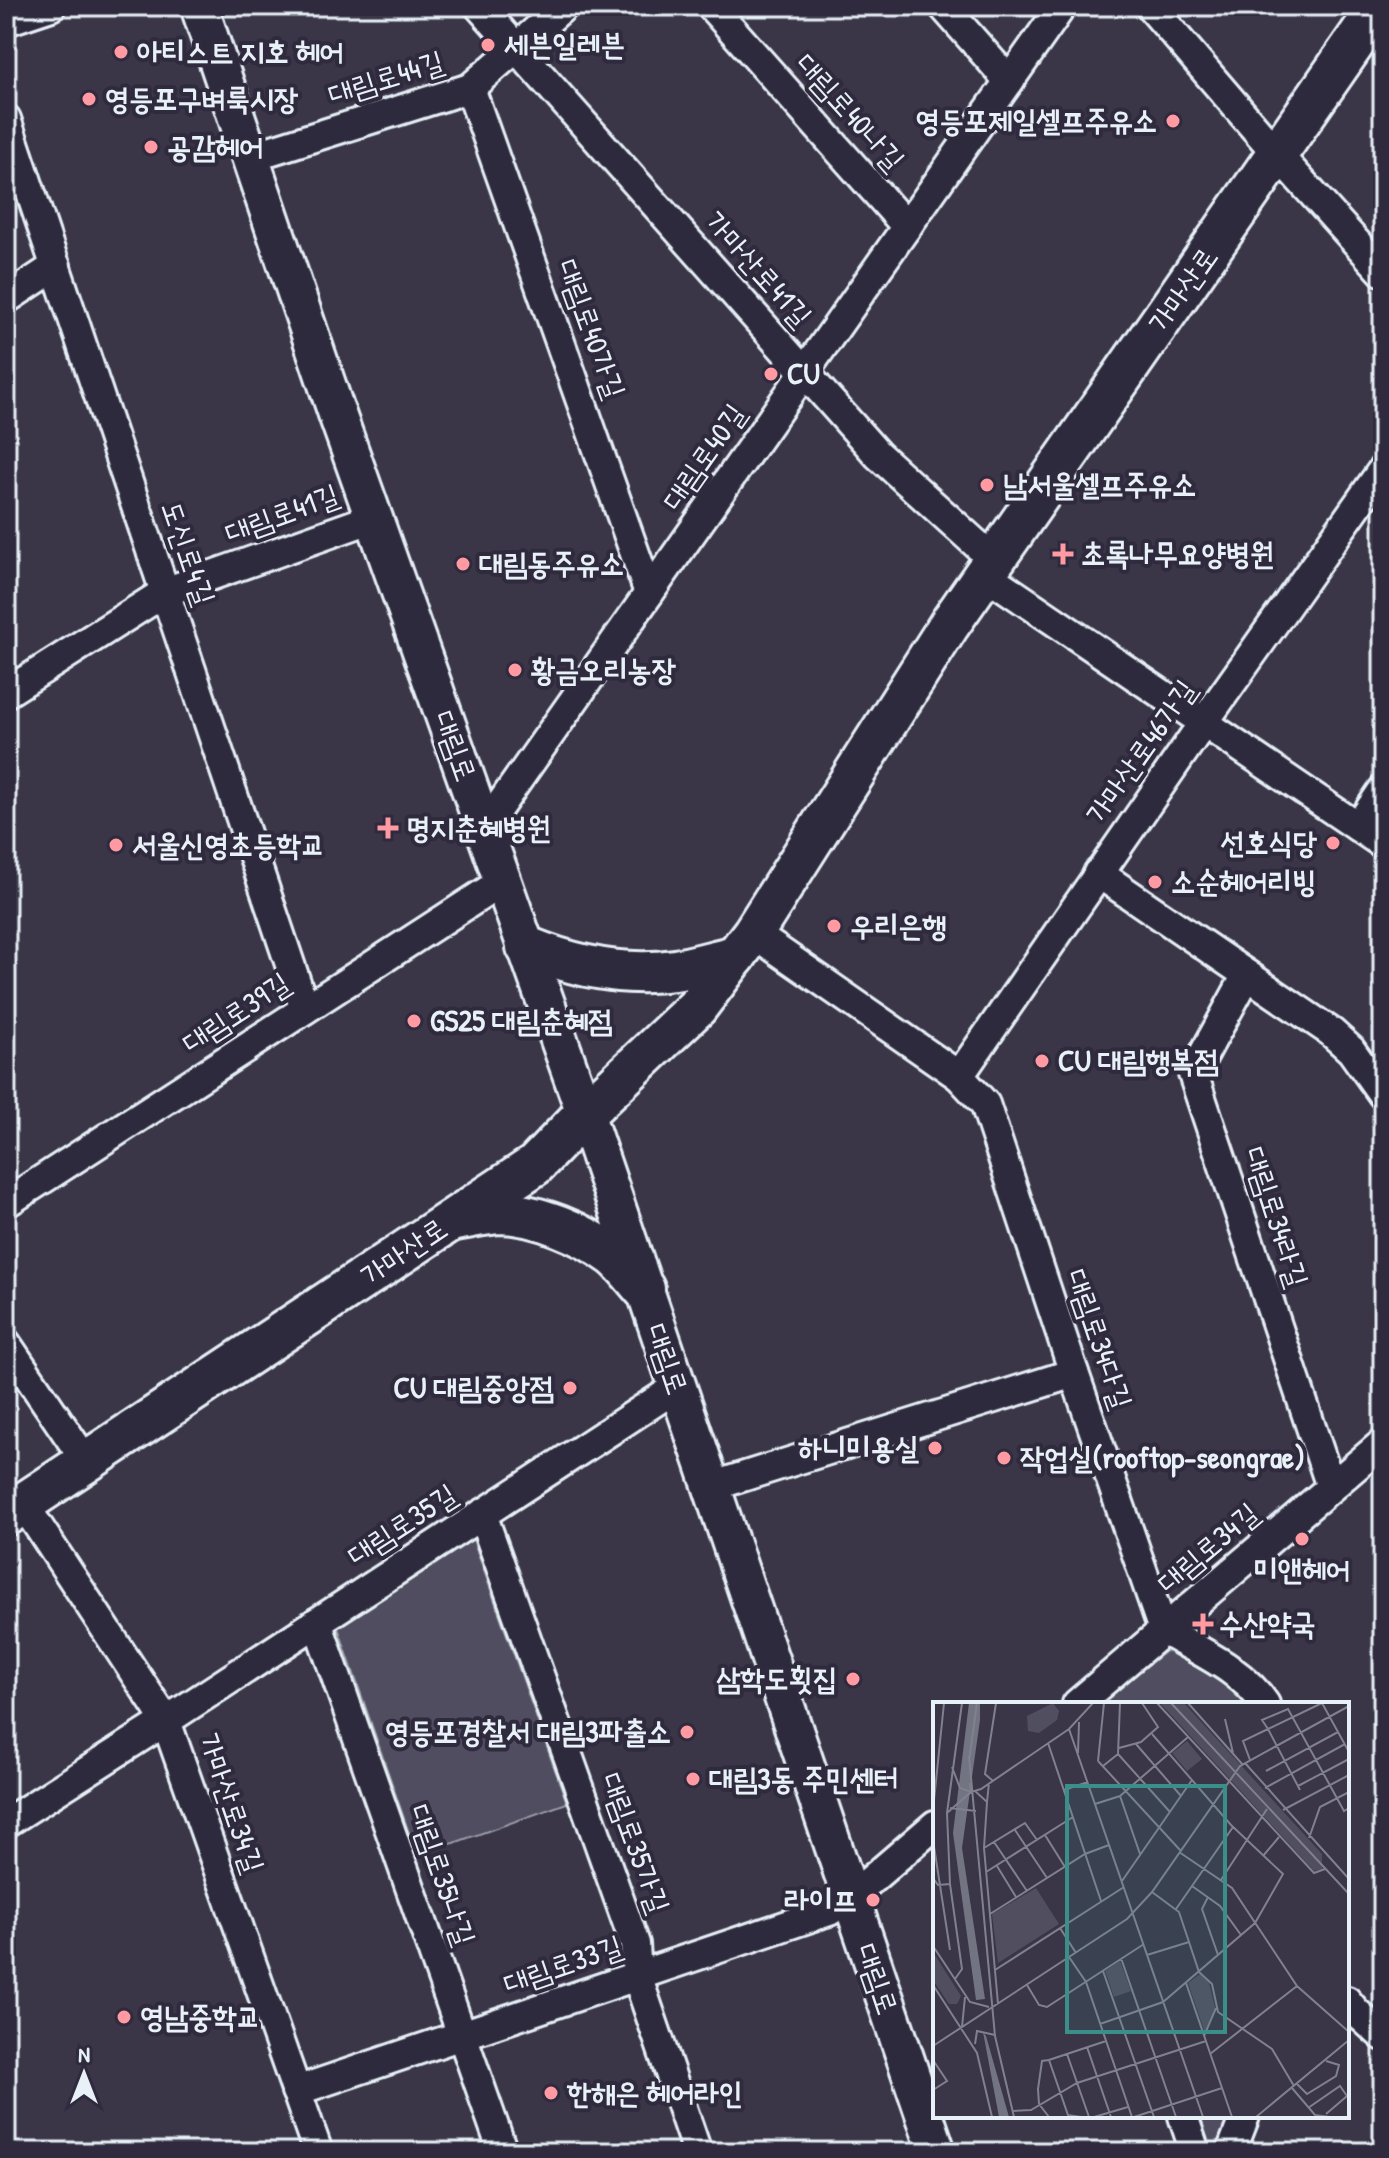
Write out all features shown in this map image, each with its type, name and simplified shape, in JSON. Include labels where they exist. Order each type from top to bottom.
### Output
[{"type":"main road","name":"가마산로","points":[[15,1509],[535,1165],[697,1007],[745,945],[949,625],[1380,6]]},
{"type":"main road","points":[[527,947],[579,965],[629,972],[674,970],[745,945]]},
{"type":"main road","points":[[451,1220],[498,1213],[527,1216],[561,1228],[589,1239],[617,1258],[644,1289]]},
{"type":"street","points":[[6,21],[51,6]]},
{"type":"street","name":"대림로","points":[[199,6],[373,518],[585,1113],[937,2152]]},
{"type":"street","name":"가마산로41길","points":[[479,6],[878,455],[989,567]]},
{"type":"street","name":"대림로44길","points":[[250,157],[470,88],[564,6]]},
{"type":"street","name":"대림로40나길","points":[[711,6],[907,227]]},
{"type":"street","points":[[943,6],[1009,81]]},
{"type":"street","name":"대림로40길","points":[[484,828],[1062,6]]},
{"type":"street","points":[[1150,6],[1383,272]]},
{"type":"street","name":"대림로40가길","points":[[470,88],[649,593]]},
{"type":"street","name":"도신로4길","points":[[6,119],[305,1009]]},
{"type":"street","points":[[6,299],[56,266]]},
{"type":"street","name":"가마산로46가길","points":[[959,1076],[1383,469]]},
{"type":"street","name":"대림로41길","points":[[6,693],[165,592],[373,518]]},
{"type":"street","points":[[989,567],[1204,722],[1383,844]]},
{"type":"street","points":[[1358,827],[1383,790]]},
{"type":"street","points":[[1098,873],[1331,1032],[1351,1050],[1383,1095]]},
{"type":"street","name":"대림로39길","points":[[6,1203],[503,881]]},
{"type":"street","points":[[745,945],[959,1076]]},
{"type":"street","name":"대림로34라길","points":[[1247,975],[1193,1074],[1331,1487]]},
{"type":"street","name":"대림로34다길","points":[[959,1076],[985,1104],[1163,1630]]},
{"type":"street","points":[[6,1343],[87,1463]]},
{"type":"street","points":[[710,1487],[1074,1373]]},
{"type":"street","name":"대림로35길","points":[[6,1823],[677,1387]]},
{"type":"street","name":"대림로34길","points":[[1079,1702],[1383,1443]]},
{"type":"street","name":"가마산로34길","points":[[15,1509],[166,1721],[318,2152]]},
{"type":"street","name":"대림로35가길","points":[[482,1514],[635,1944],[637,1976],[697,2152]]},
{"type":"street","name":"대림로35나길","points":[[317,1622],[503,2152]]},
{"type":"street","points":[[1163,1630],[1226,1667],[1248,1683],[1263,1702]]},
{"type":"street","points":[[850,1898],[933,1827]]},
{"type":"street","name":"대림로33길","points":[[296,2091],[829,1911],[850,1898]]},
{"type":"street","points":[[1349,2003],[1383,2036]]},
{"type":"street","points":[[1184,2118],[1195,2152]]},
{"type":"street","points":[[1231,2152],[1244,2118]]},
{"type":"shaded area","points":[[472,1537],[567,1803],[417,1856],[337,1625]]},
{"type":"shaded area","points":[[1169,1648],[1221,1671],[1254,1702],[1102,1702]]},
{"type":"shaded area","points":[[1197,2118],[1236,2118],[1223,2152],[1208,2152]]},
{"type":"place","name":"세븐일레븐","points":[[488,45]]},
{"type":"place","name":"아티스트 지호 헤어","points":[[121,52]]},
{"type":"place","name":"영등포구벼룩시장","points":[[89,99]]},
{"type":"place","name":"영등포제일셀프주유소","points":[[1173,121]]},
{"type":"place","name":"공감헤어","points":[[151,147]]},
{"type":"place","name":"CU","points":[[771,374]]},
{"type":"place","name":"남서울셀프주유소","points":[[987,485]]},
{"type":"place","name":"초록나무요양병원","points":[[1063,554]]},
{"type":"place","name":"대림동주유소","points":[[463,564]]},
{"type":"place","name":"황금오리농장","points":[[515,670]]},
{"type":"place","name":"명지춘혜병원","points":[[388,828]]},
{"type":"place","name":"선호식당","points":[[1333,843]]},
{"type":"place","name":"서울신영초등학교","points":[[116,845]]},
{"type":"place","name":"소순헤어리빙","points":[[1155,882]]},
{"type":"place","name":"우리은행","points":[[834,926]]},
{"type":"place","name":"GS25 대림춘혜점","points":[[414,1021]]},
{"type":"place","name":"CU 대림행복점","points":[[1042,1061]]},
{"type":"place","name":"CU 대림중앙점","points":[[570,1388]]},
{"type":"place","name":"하니미용실","points":[[935,1448]]},
{"type":"place","name":"작업실(rooftop-seongrae)","points":[[1004,1458]]},
{"type":"place","name":"미앤헤어","points":[[1302,1539]]},
{"type":"place","name":"수산약국","points":[[1203,1624]]},
{"type":"place","name":"삼학도횟집","points":[[853,1679]]},
{"type":"place","name":"영등포경찰서 대림3파출소","points":[[687,1732]]},
{"type":"place","name":"대림3동 주민센터","points":[[693,1779]]},
{"type":"place","name":"라이프","points":[[873,1900]]},
{"type":"place","name":"영남중학교","points":[[124,2017]]},
{"type":"place","name":"한해은 헤어라인","points":[[551,2093]]}]
